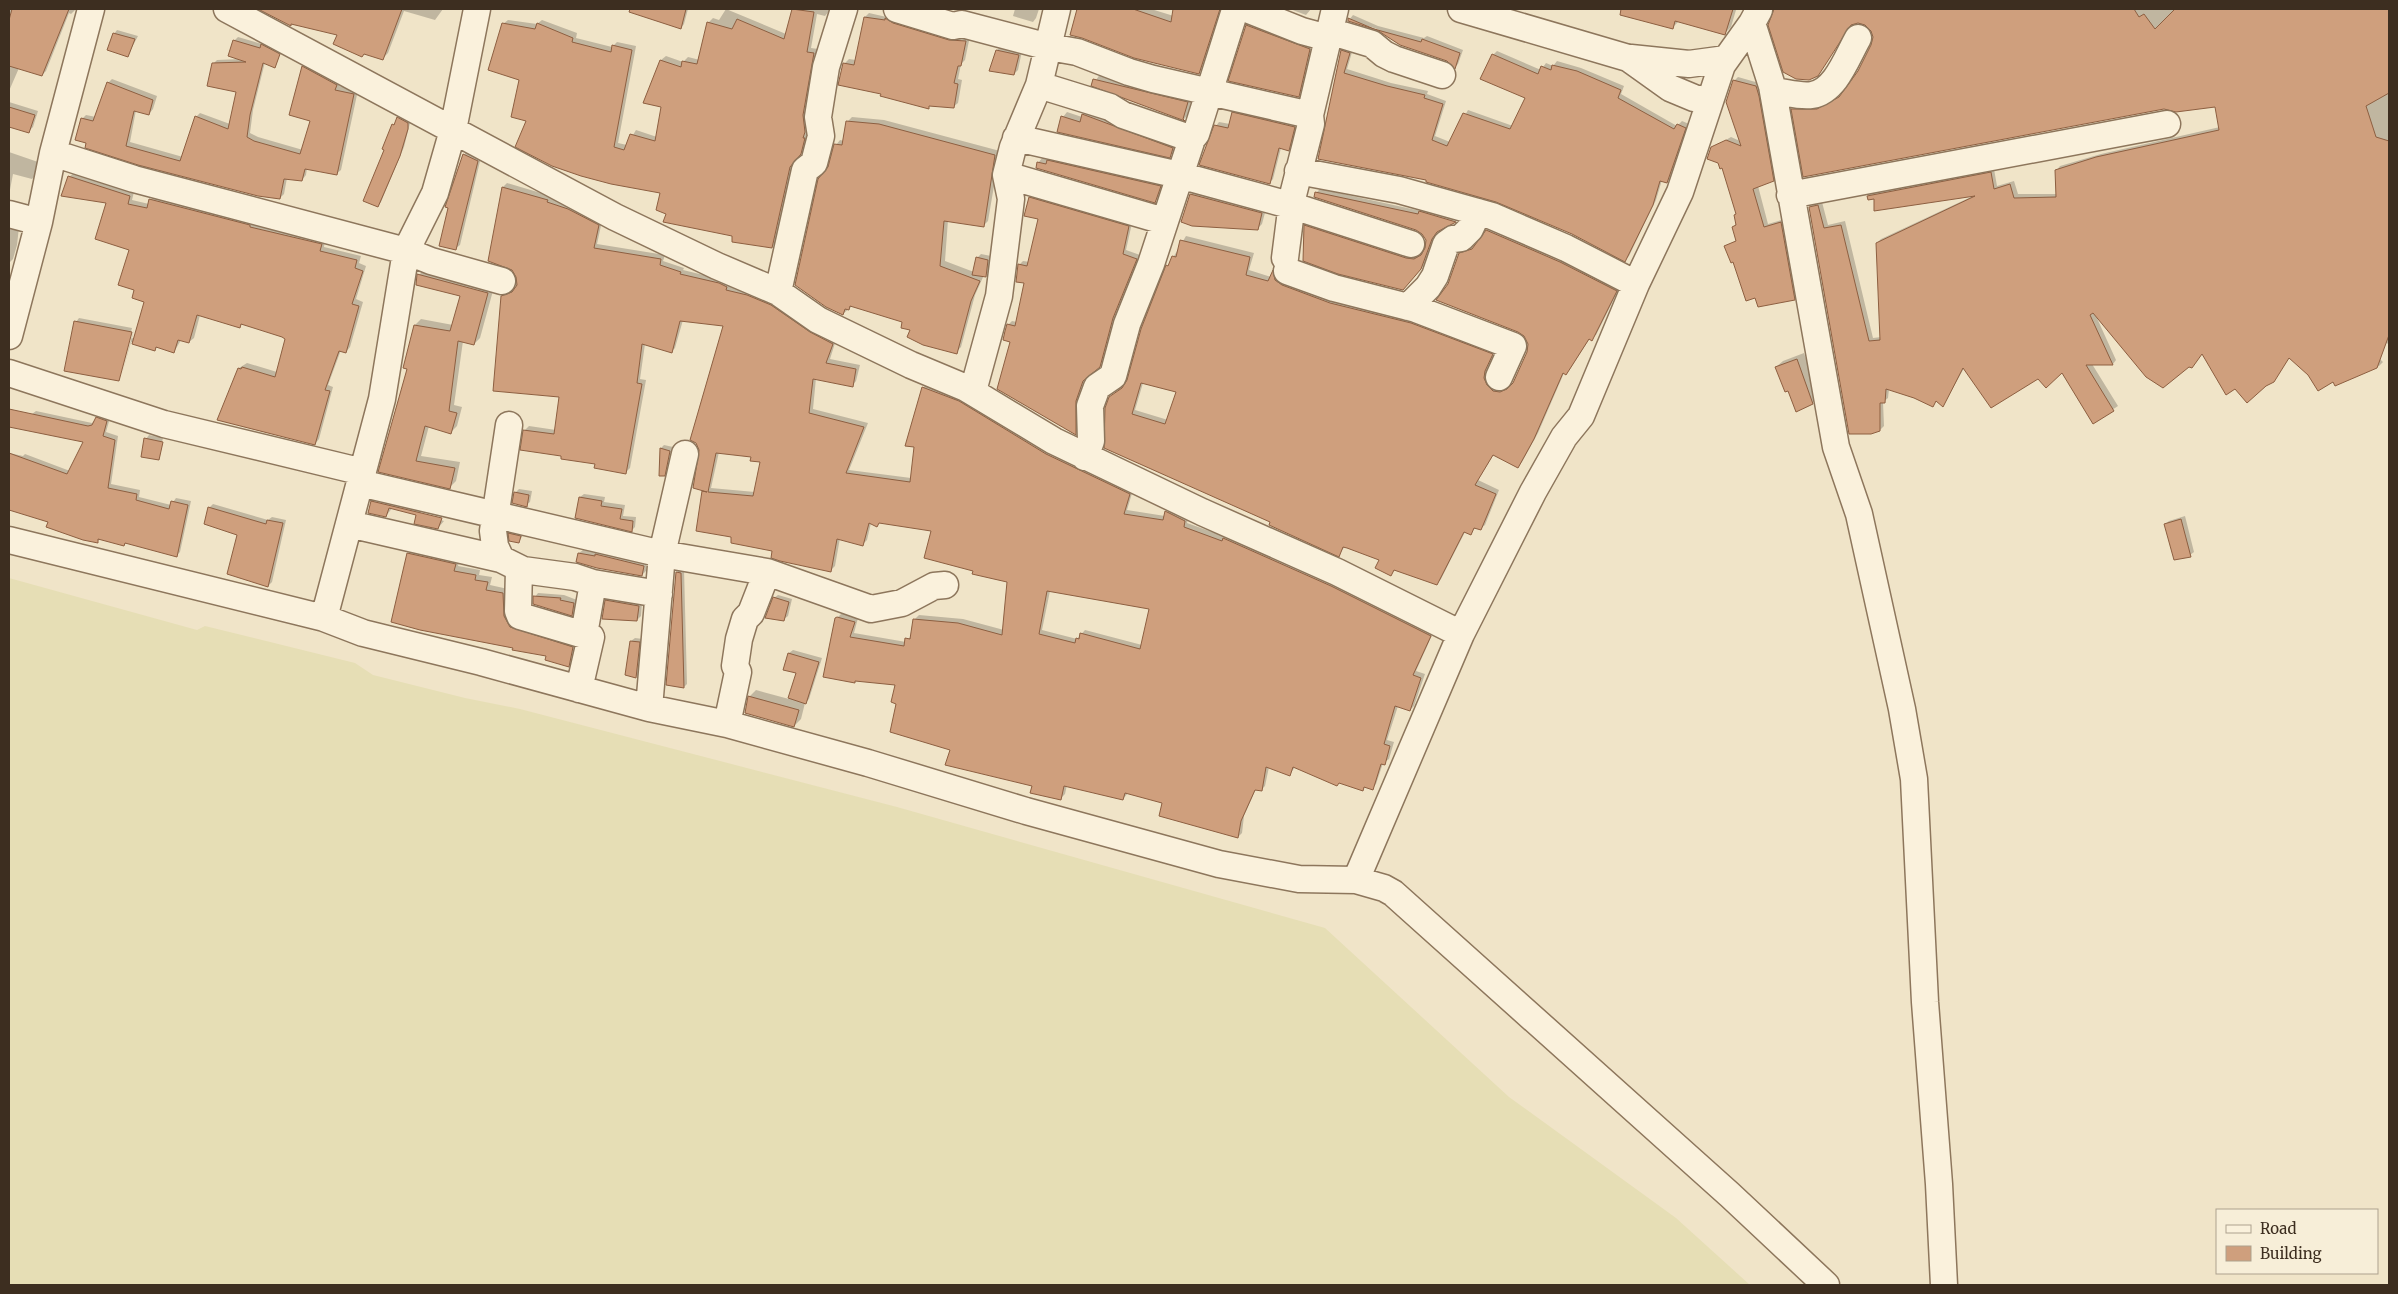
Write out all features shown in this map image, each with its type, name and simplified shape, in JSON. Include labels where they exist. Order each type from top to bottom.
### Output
[{"type":"street","points":[[9,336],[91,9]]},
{"type":"street","points":[[227,9],[623,222],[778,292],[818,320],[911,365],[973,391],[1054,441],[1202,512],[1337,572],[1461,634]]},
{"type":"street","points":[[324,618],[382,399],[406,251],[435,193],[453,130],[477,9]]},
{"type":"street","points":[[778,292],[805,170],[814,163],[821,136],[818,117],[826,67],[844,9]]},
{"type":"street","points":[[897,9],[953,26],[962,24],[1049,47],[1077,52],[1129,72],[1209,93],[1310,115]]},
{"type":"street","points":[[973,391],[999,296],[1012,198],[1006,175],[1016,138],[1039,84],[1057,9]]},
{"type":"street","points":[[1460,9],[1628,58],[1689,64],[1706,63],[1726,58]]},
{"type":"street","points":[[1086,456],[1091,441],[1090,406],[1097,387],[1112,376],[1127,324],[1151,264],[1179,175],[1241,10],[1302,31],[1330,26],[1372,44],[1384,54],[1394,59],[1442,75]]},
{"type":"street","points":[[1356,880],[1461,634],[1533,492],[1564,437],[1581,416],[1636,284],[1680,192],[1726,58],[1757,13]]},
{"type":"street","points":[[1757,13],[1773,91],[1836,447],[1859,514],[1902,709],[1914,779],[1925,1002],[1939,1184],[1944,1285]]},
{"type":"street","points":[[1330,26],[1310,115],[1311,124],[1298,171],[1286,264],[1334,288],[1408,307],[1513,346],[1499,377]]},
{"type":"street","points":[[1773,91],[1802,95],[1821,93],[1832,84],[1858,38]]},
{"type":"street","points":[[1628,58],[1670,88],[1694,98],[1710,100]]},
{"type":"street","points":[[1039,84],[1110,107],[1131,118],[1192,139]]},
{"type":"street","points":[[1790,195],[2167,124]]},
{"type":"street","points":[[1016,138],[1179,175],[1293,206],[1411,244]]},
{"type":"street","points":[[54,153],[134,179],[406,251],[431,261],[502,281]]},
{"type":"street","points":[[1298,171],[1399,190],[1492,216],[1566,248],[1636,284]]},
{"type":"street","points":[[1006,175],[1164,221]]},
{"type":"street","points":[[1408,307],[1431,282],[1446,244],[1453,239],[1461,238],[1470,229],[1478,212]]},
{"type":"street","points":[[9,214],[39,222]]},
{"type":"street","points":[[9,373],[164,424],[494,515],[662,554],[767,572],[870,609],[902,603],[934,586],[945,586]]},
{"type":"street","points":[[509,425],[494,515],[493,531],[495,546],[510,564],[520,616],[589,635],[591,639],[579,689]]},
{"type":"street","points":[[649,708],[662,554],[684,454]]},
{"type":"street","points":[[349,524],[510,564],[576,577],[593,583],[659,594]]},
{"type":"street","points":[[9,540],[324,618],[363,633],[481,662],[649,708],[727,724],[868,763],[1026,811],[1219,864],[1299,879],[1356,880],[1384,888],[1393,893],[1730,1195],[1826,1285]]},
{"type":"street","points":[[727,724],[738,672],[735,666],[738,640],[745,619],[751,613],[767,572]]},
{"type":"street","points":[[579,633],[586,623],[593,583]]},
{"type":"shaded area","points":[[9,578],[197,630],[205,626],[355,663],[373,675],[465,698],[520,709],[897,807],[1325,928],[1509,1097],[1676,1218],[1750,1285],[9,1285]]},
{"type":"building","points":[[12,9],[69,9],[42,76],[9,66],[9,20]]},
{"type":"building","points":[[258,9],[402,9],[383,60],[364,54],[362,57],[333,44],[337,35],[291,24],[291,26]]},
{"type":"building","points":[[630,9],[686,9],[681,29],[629,12]]},
{"type":"building","points":[[792,9],[814,12],[807,52],[814,53],[803,115],[805,132],[803,138],[805,138],[801,154],[790,167],[772,248],[732,242],[732,236],[663,222],[666,214],[656,210],[660,193],[611,184],[581,176],[552,166],[515,147],[526,121],[511,117],[519,80],[488,70],[502,23],[535,29],[537,23],[573,38],[572,42],[611,52],[612,45],[632,50],[614,147],[624,150],[630,134],[655,141],[661,107],[643,103],[660,60],[681,67],[682,61],[697,64],[707,22],[732,29],[737,19],[784,39]]},
{"type":"building","points":[[1077,9],[1133,9],[1171,22],[1173,9],[1220,9],[1199,74],[1134,58],[1070,35]]},
{"type":"building","points":[[1621,9],[1733,9],[1725,35],[1675,21],[1673,29],[1620,15]]},
{"type":"building","points":[[1774,9],[2134,9],[2139,17],[2144,14],[2155,29],[2175,9],[2389,9],[2389,93],[2366,106],[2376,137],[2389,141],[2389,335],[2377,368],[2335,386],[2333,382],[2318,391],[2308,375],[2289,358],[2274,382],[2266,386],[2247,403],[2235,389],[2226,395],[2202,354],[2192,368],[2189,367],[2163,388],[2146,377],[2093,313],[2090,315],[2113,365],[2086,365],[2114,411],[2093,424],[2062,373],[2046,388],[2038,379],[1991,408],[1963,368],[1943,407],[1936,401],[1933,407],[1914,398],[1886,389],[1885,403],[1880,403],[1880,431],[1871,434],[1849,434],[1809,207],[1818,205],[1824,228],[1841,225],[1869,341],[1880,340],[1876,243],[1975,196],[1874,211],[1874,199],[1868,200],[1867,196],[1991,172],[1994,189],[2010,184],[2014,198],[2056,197],[2055,170],[2096,157],[2219,130],[2215,107],[2176,112],[2164,109],[1803,177],[1791,109],[1817,109],[1839,97],[1858,71],[1873,37],[1871,31],[1865,25],[1858,23],[1851,25],[1818,76],[1809,80],[1796,79],[1783,72],[1768,25]]},
{"type":"building","points":[[864,17],[885,20],[885,18],[893,23],[949,40],[966,41],[961,66],[958,66],[954,83],[958,84],[954,108],[929,106],[929,109],[880,96],[881,94],[838,85],[843,63],[854,65]]},
{"type":"building","points":[[1348,18],[1374,29],[1421,42],[1422,39],[1460,53],[1455,69],[1447,61],[1400,45],[1377,30],[1348,21]]},
{"type":"building","points":[[1246,25],[1310,49],[1299,97],[1228,81]]},
{"type":"building","points":[[113,33],[135,39],[128,57],[107,50]]},
{"type":"building","points":[[233,40],[260,48],[261,44],[280,54],[275,68],[263,63],[250,115],[247,137],[254,141],[300,154],[310,121],[289,115],[302,66],[337,85],[335,90],[354,94],[337,175],[305,169],[302,181],[284,179],[280,199],[258,196],[138,165],[85,148],[86,143],[75,140],[81,118],[93,121],[107,82],[153,100],[149,115],[134,111],[126,146],[180,161],[195,116],[228,129],[236,92],[207,86],[212,63],[246,62],[228,56]]},
{"type":"building","points":[[996,50],[1019,55],[1014,75],[989,71]]},
{"type":"building","points":[[1341,50],[1350,53],[1344,73],[1425,95],[1424,98],[1443,104],[1432,140],[1447,146],[1463,113],[1510,129],[1525,98],[1480,79],[1492,54],[1538,74],[1541,66],[1551,70],[1552,65],[1577,71],[1621,90],[1618,98],[1674,129],[1677,124],[1686,128],[1667,183],[1660,181],[1653,205],[1625,262],[1572,234],[1496,202],[1426,182],[1426,180],[1318,159]]},
{"type":"building","points":[[1093,79],[1188,102],[1183,119],[1185,121],[1091,86]]},
{"type":"building","points":[[1733,80],[1756,86],[1759,96],[1774,181],[1753,189],[1764,227],[1781,222],[1795,300],[1758,307],[1755,298],[1746,301],[1733,262],[1731,263],[1724,246],[1736,241],[1732,227],[1736,225],[1734,215],[1736,214],[1722,168],[1720,169],[1718,163],[1707,159],[1711,147],[1726,140],[1741,146],[1726,102]]},
{"type":"building","points":[[9,107],[35,115],[29,133],[9,127]]},
{"type":"building","points":[[1232,112],[1295,127],[1289,151],[1279,148],[1270,184],[1199,165],[1214,125],[1228,128]]},
{"type":"building","points":[[1082,114],[1173,148],[1170,158],[1057,132],[1061,116],[1080,122]]},
{"type":"building","points":[[397,117],[408,123],[408,129],[400,156],[378,207],[363,201],[384,150],[382,149],[392,124],[394,125]]},
{"type":"building","points":[[846,121],[879,124],[995,155],[984,227],[944,221],[940,266],[980,281],[971,301],[957,354],[923,345],[907,337],[910,330],[901,328],[902,322],[850,306],[849,310],[845,309],[843,315],[826,307],[795,285],[818,179],[828,167],[834,144],[842,145]]},
{"type":"building","points":[[463,154],[478,161],[456,250],[439,246],[448,208],[445,207]]},
{"type":"building","points":[[1047,160],[1161,186],[1155,203],[1036,168],[1037,162],[1046,164]]},
{"type":"building","points":[[68,176],[130,196],[128,204],[147,208],[149,199],[250,225],[250,227],[322,244],[320,251],[357,260],[355,268],[363,271],[352,304],[359,306],[346,353],[339,351],[325,390],[330,391],[315,445],[217,420],[238,368],[241,369],[242,367],[275,377],[285,339],[282,337],[241,324],[240,328],[197,315],[189,343],[178,340],[174,353],[156,347],[155,351],[132,344],[144,302],[132,298],[134,290],[118,285],[129,250],[95,239],[106,203],[61,196]]},
{"type":"building","points":[[502,187],[548,200],[547,202],[568,209],[599,225],[594,248],[661,259],[660,265],[681,272],[680,274],[719,283],[727,287],[726,290],[747,295],[771,305],[810,332],[833,344],[826,363],[856,369],[853,387],[813,379],[809,413],[864,427],[846,473],[910,482],[914,447],[905,446],[922,387],[959,401],[1046,454],[1130,494],[1124,514],[1163,520],[1165,511],[1185,521],[1184,527],[1222,541],[1223,538],[1331,586],[1431,636],[1413,675],[1421,678],[1410,711],[1395,706],[1384,744],[1390,746],[1385,765],[1381,764],[1373,790],[1364,787],[1363,791],[1339,783],[1337,786],[1293,767],[1290,776],[1266,767],[1262,791],[1255,790],[1241,821],[1238,838],[1159,816],[1162,803],[1125,793],[1123,800],[1064,786],[1061,800],[1030,793],[1032,786],[945,765],[950,750],[890,732],[896,704],[891,702],[895,685],[855,681],[855,683],[823,677],[835,618],[855,622],[850,637],[904,646],[905,638],[910,639],[913,619],[958,623],[1002,635],[1007,582],[972,574],[973,571],[924,558],[931,531],[879,523],[877,527],[869,523],[863,546],[837,539],[831,572],[771,558],[772,551],[731,543],[731,537],[696,531],[702,491],[707,492],[693,488],[699,450],[696,443],[690,440],[723,326],[680,321],[672,353],[642,344],[637,383],[642,384],[626,474],[594,468],[595,464],[561,459],[561,456],[520,450],[523,430],[554,434],[559,397],[493,391],[501,296],[512,292],[517,285],[516,277],[512,270],[488,261]],"holes":[[[716,453],[751,457],[750,461],[760,462],[753,496],[708,492]],[[1047,591],[1149,609],[1140,649],[1080,633],[1079,639],[1076,638],[1075,643],[1039,634]]]},
{"type":"building","points":[[1315,192],[1418,214],[1419,211],[1456,222],[1437,232],[1432,239],[1421,269],[1403,290],[1338,274],[1303,261],[1304,225],[1406,258],[1414,259],[1421,255],[1425,248],[1426,240],[1416,230],[1314,197]]},
{"type":"building","points":[[1190,194],[1262,213],[1258,230],[1192,226],[1181,222]]},
{"type":"building","points":[[1029,197],[1129,226],[1123,254],[1137,259],[1113,318],[1100,367],[1083,381],[1076,401],[1076,435],[997,389],[1010,342],[1003,340],[1005,331],[1007,324],[1015,326],[1024,283],[1016,282],[1018,264],[1027,266],[1038,219],[1024,216]]},
{"type":"building","points":[[1486,230],[1560,262],[1617,291],[1592,341],[1589,339],[1566,375],[1563,373],[1534,439],[1518,468],[1493,455],[1475,485],[1496,494],[1481,530],[1474,528],[1471,535],[1464,532],[1437,585],[1394,570],[1391,576],[1375,568],[1379,560],[1347,548],[1343,547],[1339,557],[1269,525],[1270,522],[1104,448],[1105,408],[1109,397],[1122,388],[1127,380],[1141,329],[1166,265],[1168,266],[1172,256],[1176,257],[1180,240],[1250,257],[1246,275],[1268,281],[1273,270],[1275,280],[1282,285],[1330,303],[1411,323],[1493,354],[1485,371],[1484,378],[1487,385],[1493,391],[1500,392],[1507,389],[1513,383],[1527,352],[1528,344],[1524,336],[1436,300],[1448,284],[1459,253],[1472,249]],"holes":[[[1141,383],[1176,392],[1165,424],[1132,414]]]},
{"type":"building","points":[[976,257],[988,260],[986,277],[972,275]]},
{"type":"building","points":[[417,274],[488,293],[474,345],[458,341],[449,411],[457,413],[451,434],[425,426],[416,461],[455,468],[450,489],[378,472],[407,369],[403,368],[414,325],[450,331],[460,296],[416,285]]},
{"type":"building","points":[[74,321],[132,332],[119,381],[64,371]]},
{"type":"building","points":[[1797,359],[1813,404],[1796,412],[1788,391],[1785,392],[1775,367]]},
{"type":"building","points":[[9,409],[88,426],[92,425],[96,417],[107,421],[103,436],[115,440],[108,488],[137,494],[136,500],[169,509],[171,501],[188,505],[177,557],[125,543],[124,546],[98,539],[98,543],[83,540],[46,527],[48,522],[9,510],[9,453],[67,474],[83,442],[9,427]]},
{"type":"building","points":[[144,438],[163,442],[159,460],[141,457]]},
{"type":"building","points":[[660,448],[670,451],[665,476],[659,476]]},
{"type":"building","points":[[514,492],[529,495],[527,507],[512,503]]},
{"type":"building","points":[[579,497],[602,501],[601,506],[622,509],[620,519],[633,521],[632,532],[575,518]]},
{"type":"building","points":[[371,501],[442,518],[438,529],[414,524],[416,515],[389,508],[386,517],[368,513]]},
{"type":"building","points":[[208,507],[266,524],[267,520],[283,523],[268,587],[227,574],[237,535],[204,524]]},
{"type":"building","points":[[2181,519],[2191,557],[2174,560],[2164,524]]},
{"type":"building","points":[[508,533],[521,536],[519,543],[509,541]]},
{"type":"building","points":[[407,553],[456,564],[454,571],[476,575],[475,580],[488,582],[486,590],[503,593],[504,616],[510,627],[573,647],[569,667],[545,660],[546,656],[420,630],[391,622]]},
{"type":"building","points":[[578,553],[595,556],[595,554],[644,566],[642,576],[597,568],[576,562]]},
{"type":"building","points":[[676,572],[681,573],[684,688],[666,685]]},
{"type":"building","points":[[533,596],[561,598],[560,600],[574,603],[572,616],[533,604]]},
{"type":"building","points":[[773,597],[789,602],[784,621],[765,618]]},
{"type":"building","points":[[605,600],[639,606],[637,621],[602,619]]},
{"type":"building","points":[[630,641],[640,642],[636,678],[625,675]]},
{"type":"building","points":[[788,653],[819,662],[806,704],[788,698],[796,673],[783,670]]},
{"type":"building","points":[[748,696],[799,710],[794,727],[745,713]]}]
